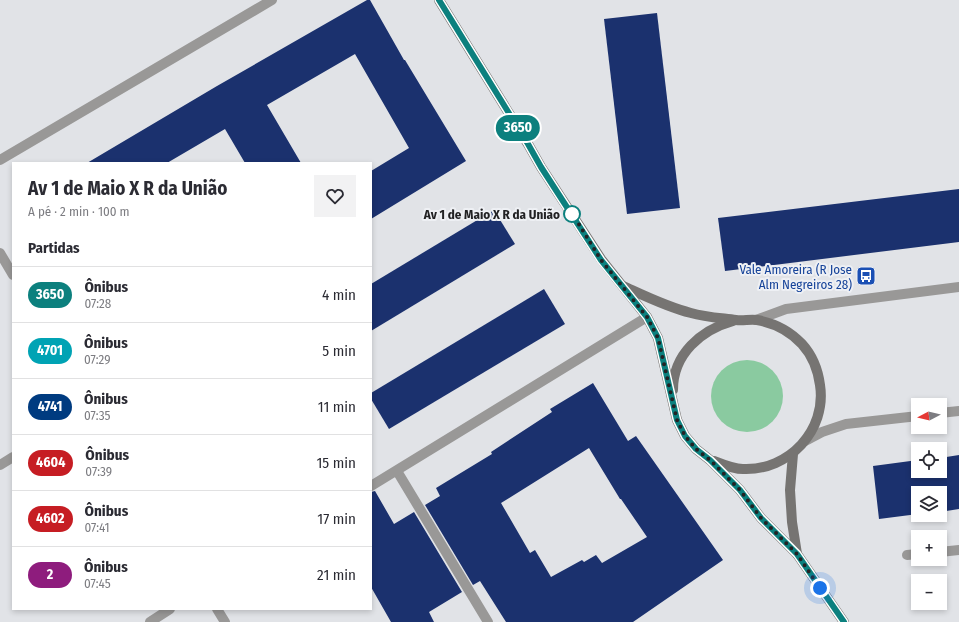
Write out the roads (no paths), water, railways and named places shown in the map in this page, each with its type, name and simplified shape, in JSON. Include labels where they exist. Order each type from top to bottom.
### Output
[{"type":"main road","points":[[439,0],[541,167],[601,260],[647,317],[658,338],[677,420],[685,436],[696,449],[710,460],[740,490],[761,518],[797,554],[844,622]]},
{"type":"main road","points":[[621,285],[653,300],[692,313],[737,320],[756,320],[773,324],[788,332],[802,344],[812,358],[819,375],[821,392],[820,410],[814,426],[805,441],[793,454],[778,462],[761,468],[743,469],[726,466],[710,460]]},
{"type":"main road","points":[[673,403],[673,384],[678,365],[688,348],[702,335],[719,325],[737,320]]},
{"type":"main road","points":[[793,454],[790,490],[792,522],[797,554]]},
{"type":"street","points":[[0,160],[272,0]]},
{"type":"street","points":[[0,253],[12,273]]},
{"type":"street","points":[[756,320],[786,309],[959,287]]},
{"type":"street","points":[[372,485],[647,317]]},
{"type":"street","points":[[947,412],[959,411]]},
{"type":"street","points":[[805,441],[822,432],[846,424],[911,417]]},
{"type":"street","points":[[0,465],[12,458]]},
{"type":"street","points":[[397,471],[488,622]]},
{"type":"street","points":[[947,551],[959,550]]},
{"type":"street","points":[[907,556],[911,555]]},
{"type":"street","points":[[150,622],[168,610]]},
{"type":"street","points":[[218,610],[225,622]]},
{"type":"place","name":"Av 1 de Maio X R da União","points":[[572,214]]},
{"type":"place","name":"Vale Amoreira (R Jose Alm Negreiros 28)","points":[[866,276]]}]
